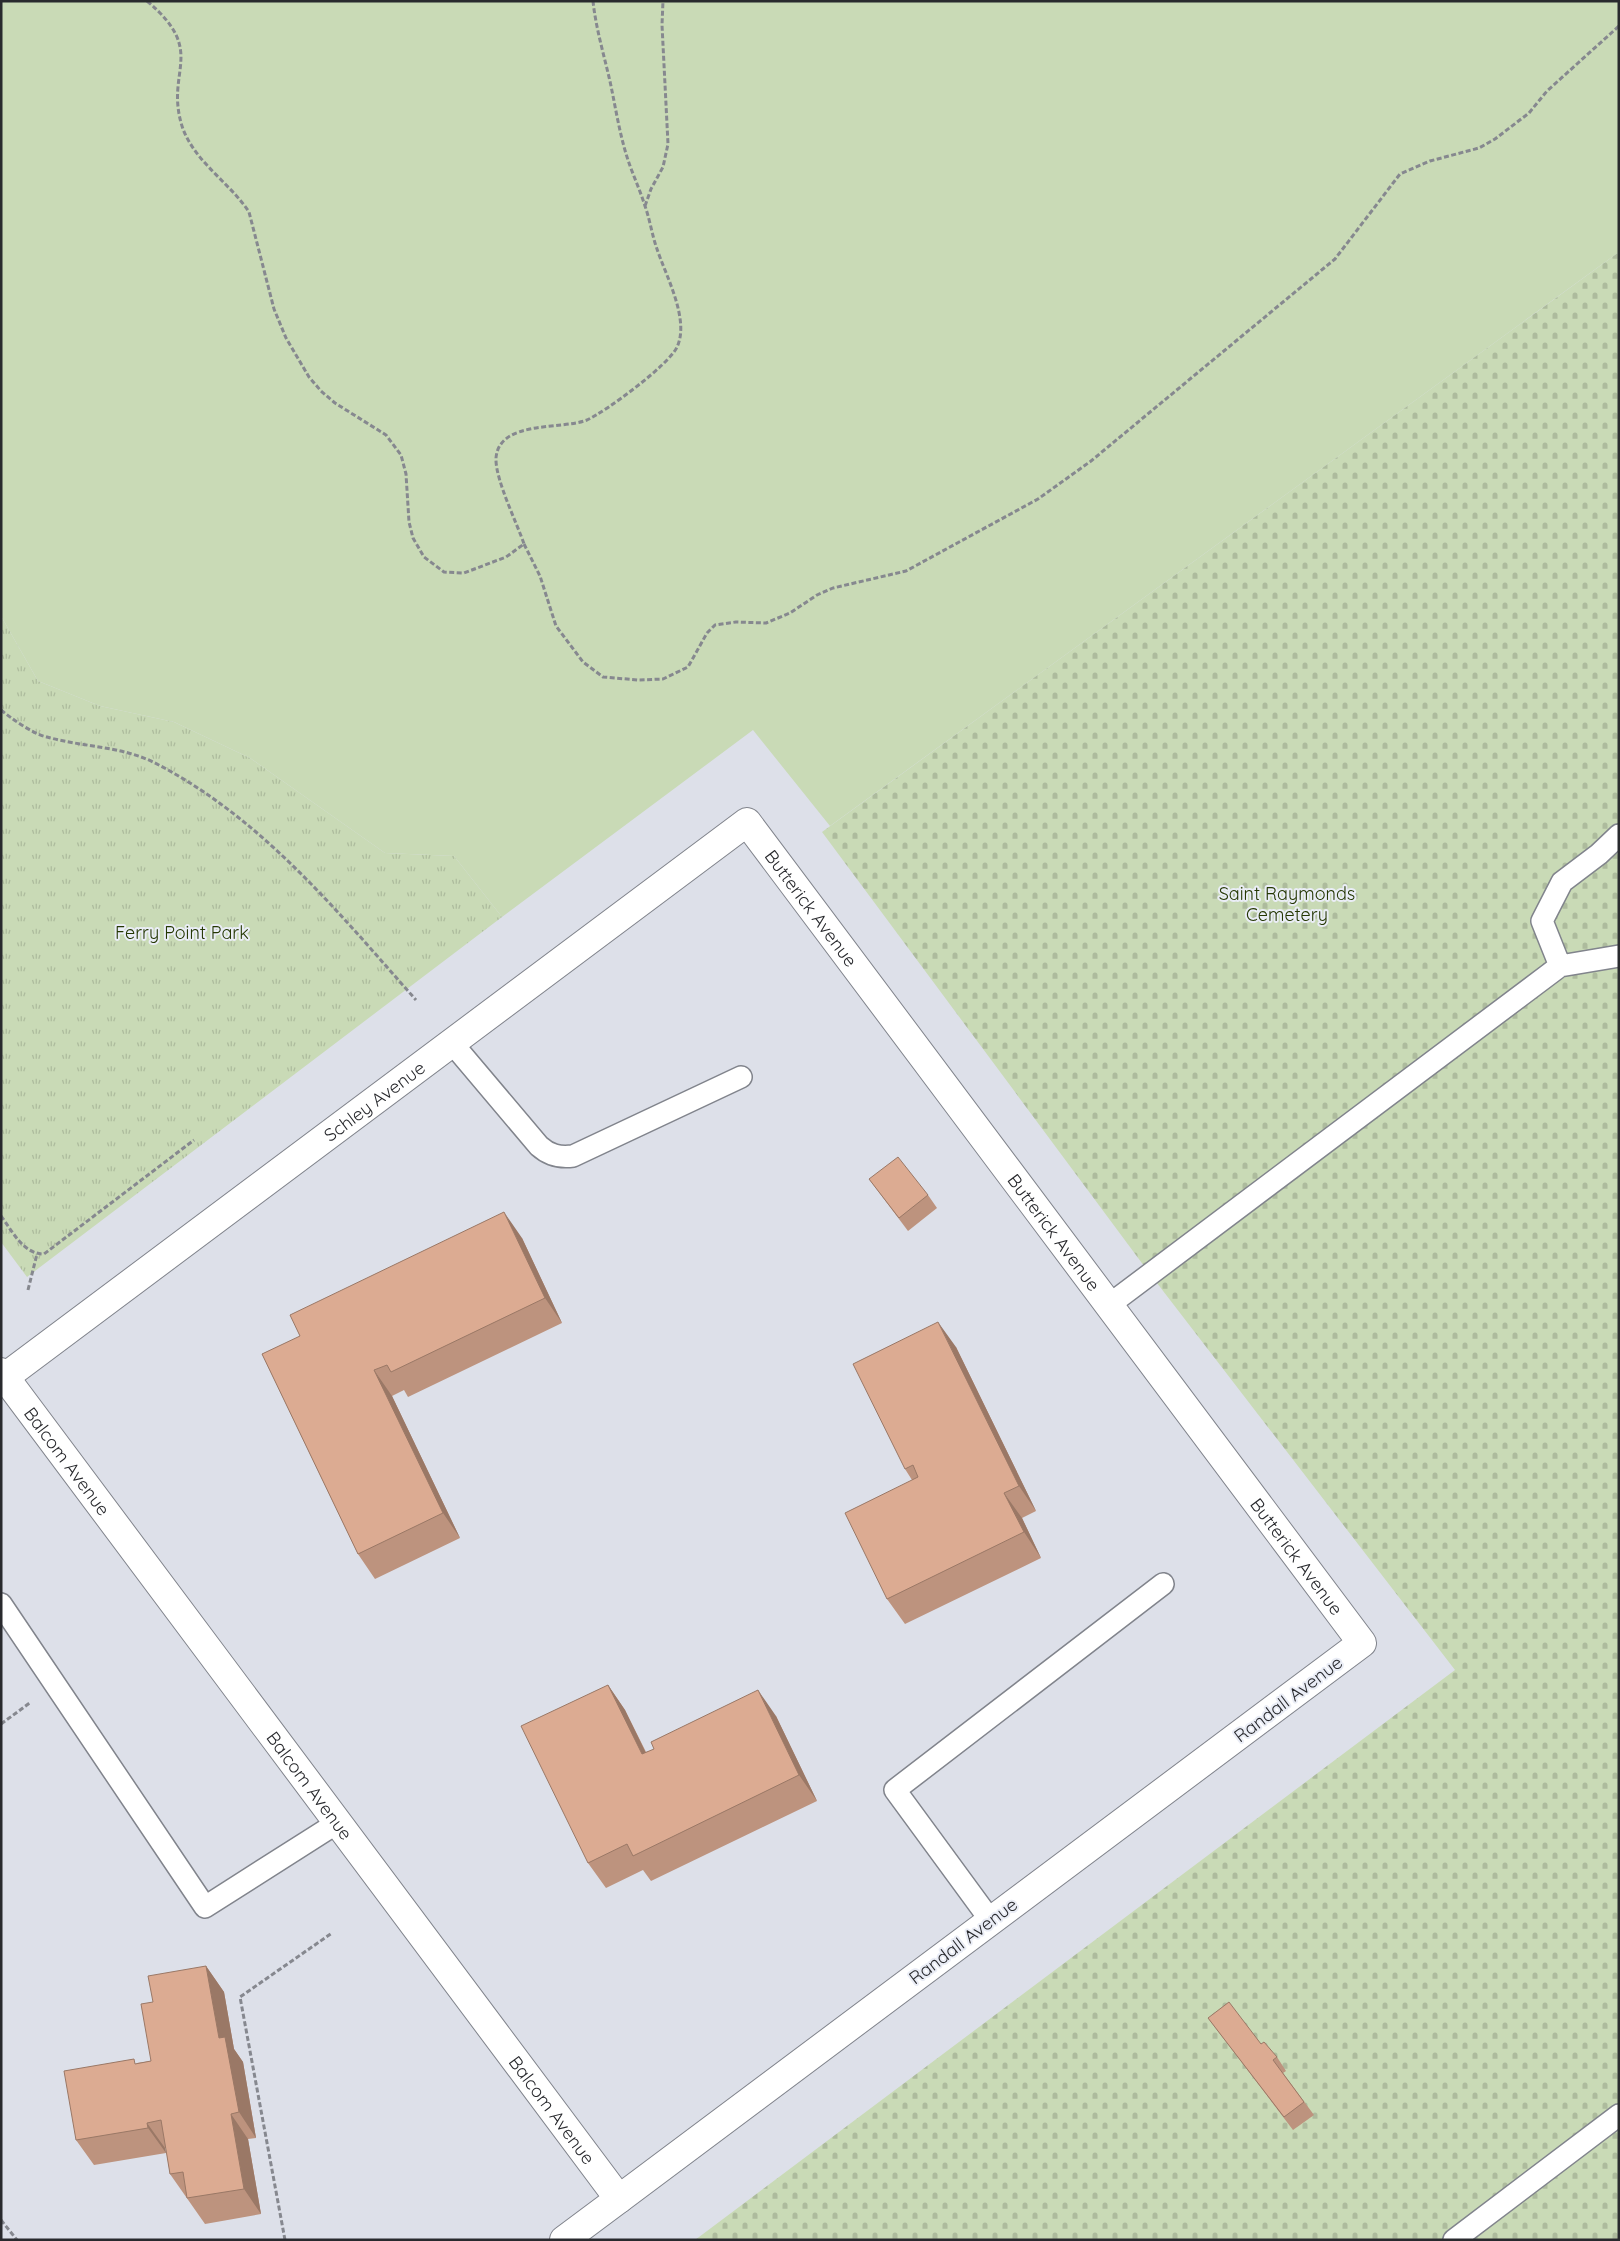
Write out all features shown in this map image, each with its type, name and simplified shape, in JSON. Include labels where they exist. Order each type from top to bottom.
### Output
[{"type":"street","name":"Schley Avenue","points":[[2,1376],[747,822]]},
{"type":"street","name":"Butterick Avenue","points":[[747,822],[1362,1642]]},
{"type":"street","name":"Balcom Avenue","points":[[2,1376],[619,2199]]},
{"type":"street","name":"Randall Avenue","points":[[564,2240],[1362,1642]]},
{"type":"lane","points":[[1560,966],[1542,921],[1562,882],[1599,854],[1619,835]]},
{"type":"lane","points":[[1109,1305],[1560,966],[1619,956]]},
{"type":"lane","points":[[452,1043],[539,1146],[546,1152],[565,1157],[573,1156],[740,1077]]},
{"type":"lane","points":[[991,1921],[895,1790],[1162,1584]]},
{"type":"lane","points":[[1,1604],[205,1907],[337,1823]]},
{"type":"lane","points":[[1454,2240],[1619,2115]]},
{"type":"path","points":[[147,1],[169,22],[181,46],[182,64],[177,93],[178,108],[184,130],[191,144],[216,175],[240,199],[249,212],[274,309],[286,338],[309,377],[321,391],[336,403],[386,435],[401,454],[406,474],[409,522],[413,538],[424,557],[444,572],[464,573],[498,561],[524,544]]},
{"type":"path","points":[[593,1],[627,158],[645,206],[678,311],[681,332],[677,348],[666,361],[602,412],[585,420],[562,426],[528,428],[516,433],[499,448],[496,458],[500,481],[524,544],[540,576],[556,626],[583,662],[603,677],[638,680],[662,679],[688,667],[707,633],[715,626],[736,622],[766,623],[790,613],[817,595],[833,588],[906,571],[1038,499],[1091,461],[1335,259],[1400,174],[1430,161],[1479,148],[1495,139],[1529,113],[1547,91],[1619,26]]},
{"type":"path","points":[[645,206],[662,167],[668,144],[662,25],[663,1]]},
{"type":"path","points":[[1,710],[45,737],[96,745],[141,756],[178,775],[271,843],[348,924],[416,1000]]},
{"type":"path","points":[[1,1216],[25,1248],[36,1254],[44,1254],[194,1140]]},
{"type":"path","points":[[28,1290],[36,1254]]},
{"type":"path","points":[[1,1724],[54,1684]]},
{"type":"path","points":[[285,2240],[240,1997],[332,1932]]},
{"type":"path","points":[[1,2220],[17,2240]]},
{"type":"green space","points":[[1,1],[1619,1],[1619,252],[830,826],[753,730],[502,917],[454,856],[385,853],[250,758],[174,722],[100,706],[38,681],[1,616]]},
{"type":"green space","name":"Saint Raymonds Cemetery","points":[[1619,252],[1619,2240],[695,2240],[1455,1670],[1150,1274],[822,832]]},
{"type":"green space","name":"Ferry Point Park","points":[[1,616],[38,681],[100,706],[174,722],[250,758],[385,853],[454,856],[502,917],[27,1277],[1,1242]]},
{"type":"building","points":[[898,1157],[928,1195],[899,1218],[869,1179]]},
{"type":"building","points":[[504,1212],[545,1298],[391,1372],[387,1365],[374,1370],[443,1513],[358,1554],[262,1354],[300,1336],[290,1315]]},
{"type":"building","points":[[938,1322],[1019,1486],[1004,1493],[1024,1532],[887,1599],[845,1513],[918,1477],[913,1465],[905,1469],[853,1364]]},
{"type":"building","points":[[608,1685],[642,1754],[654,1749],[651,1742],[758,1690],[799,1775],[633,1856],[627,1844],[588,1863],[521,1726]]},
{"type":"building","points":[[206,1966],[219,2038],[225,2037],[239,2112],[231,2114],[244,2189],[187,2198],[183,2172],[170,2174],[161,2120],[147,2123],[148,2128],[76,2140],[64,2071],[134,2059],[135,2064],[151,2061],[141,2004],[153,2002],[148,1976]]},
{"type":"building","points":[[1229,2002],[1261,2044],[1264,2042],[1277,2057],[1273,2060],[1304,2102],[1284,2117],[1208,2018]]}]
